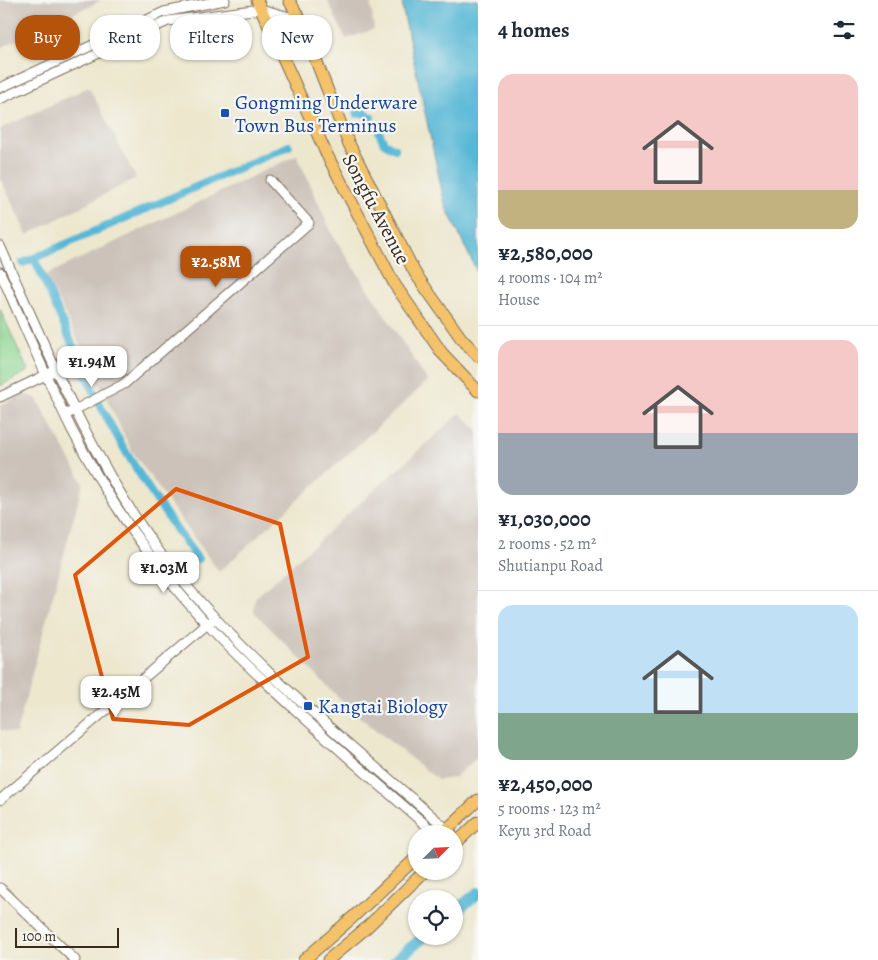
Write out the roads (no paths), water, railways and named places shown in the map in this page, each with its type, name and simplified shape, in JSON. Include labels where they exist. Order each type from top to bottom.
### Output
[{"type":"main road","name":"Songfu Avenue","points":[[289,0],[297,15]]},
{"type":"main road","name":"Songfu Avenue","points":[[259,4],[326,153],[395,285],[442,353],[478,391]]},
{"type":"main road","name":"Songfu Avenue","points":[[316,60],[348,142],[416,273],[461,338],[478,356]]},
{"type":"main road","points":[[459,825],[478,800]]},
{"type":"main road","points":[[463,830],[478,822]]},
{"type":"main road","points":[[304,960],[408,865]]},
{"type":"main road","points":[[328,960],[415,880]]},
{"type":"street","points":[[0,88],[164,12],[225,0]]},
{"type":"street","points":[[0,99],[168,21],[259,4],[287,15]]},
{"type":"street","points":[[65,415],[124,384],[309,223],[270,180]]},
{"type":"street","points":[[0,246],[74,410],[137,520],[161,553],[188,587],[259,663],[439,825]]},
{"type":"street","points":[[0,272],[65,415],[88,458],[152,560],[179,594],[252,671],[426,825]]},
{"type":"street","points":[[0,397],[56,370]]},
{"type":"street","points":[[0,800],[216,617]]},
{"type":"street","points":[[0,888],[74,960]]},
{"type":"water","points":[[402,0],[478,0],[478,274],[445,205]]},
{"type":"waterway","points":[[357,114],[366,113],[371,117]]},
{"type":"waterway","points":[[379,132],[384,143],[395,149]]},
{"type":"waterway","points":[[23,263],[289,146]]},
{"type":"waterway","points":[[34,258],[93,391],[116,435],[155,498],[198,559]]},
{"type":"waterway","points":[[463,905],[478,893]]},
{"type":"waterway","points":[[396,960],[414,945]]},
{"type":"place","name":"Gongming Underware Town Bus Terminus","points":[[225,113]]},
{"type":"place","name":"Kangtai Biology","points":[[308,706]]}]
